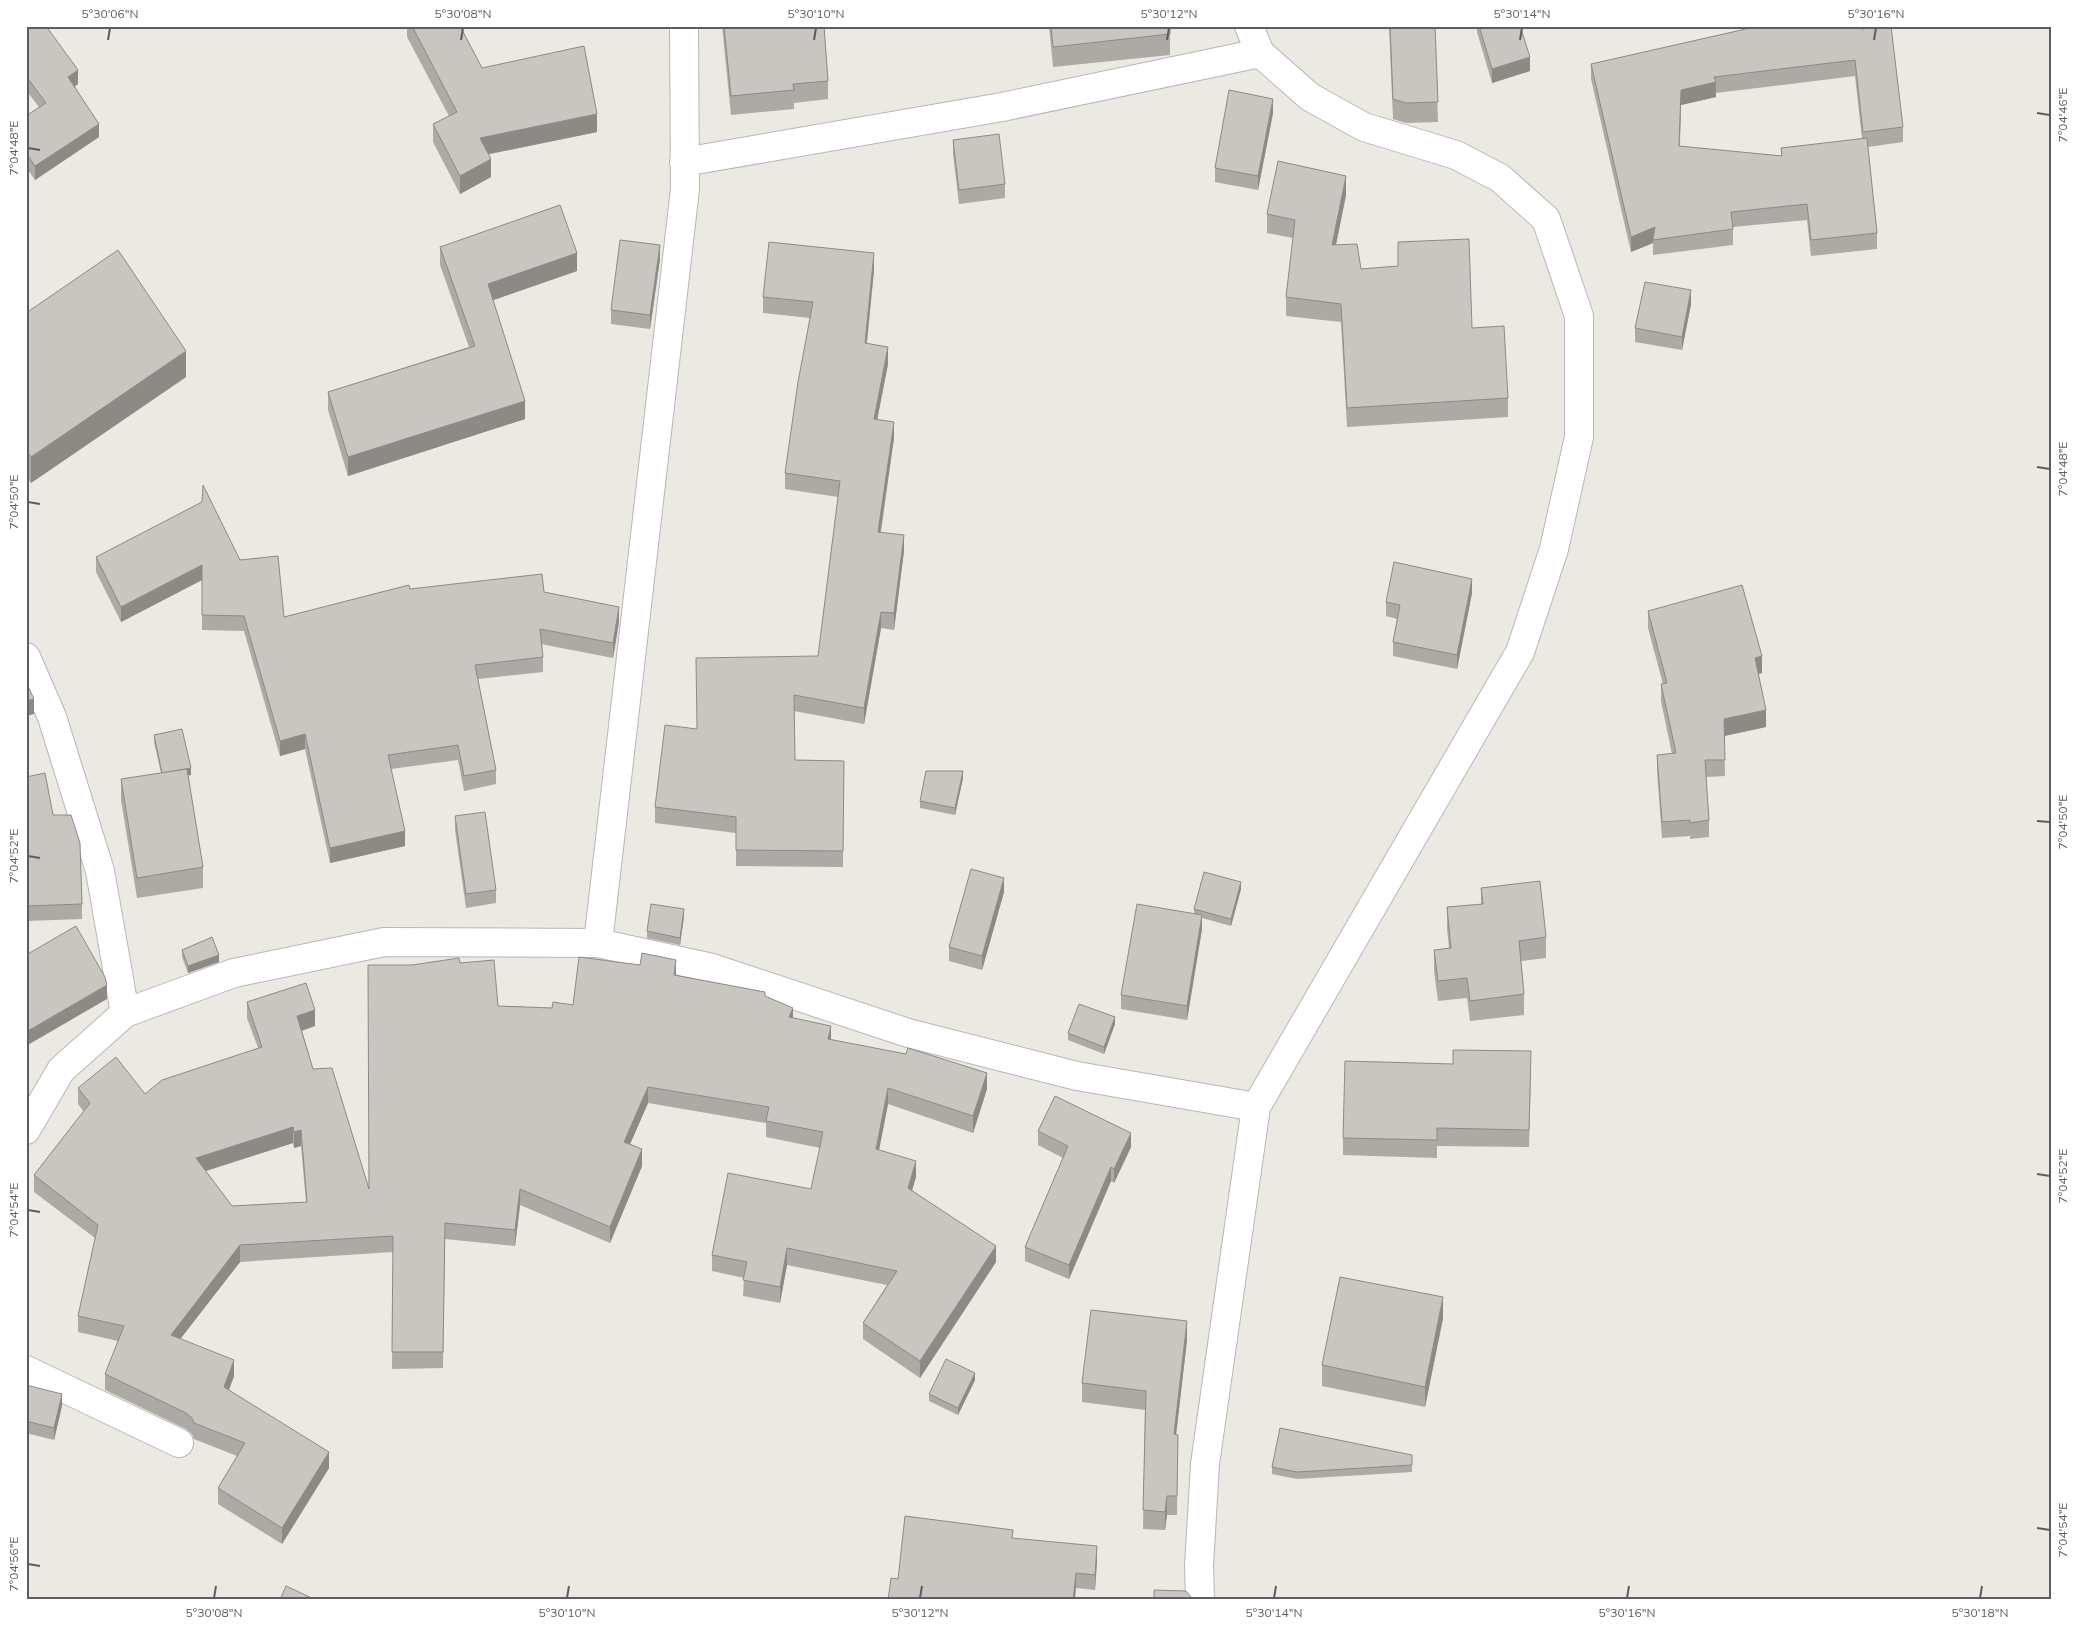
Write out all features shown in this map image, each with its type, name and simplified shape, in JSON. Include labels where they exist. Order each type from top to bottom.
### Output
[{"type":"street","points":[[598,943],[684,189],[684,26]]},
{"type":"street","points":[[1200,1600],[1199,1566],[1205,1464],[1256,1107],[1520,652],[1554,549],[1579,437],[1579,316],[1546,220],[1500,178],[1456,156],[1364,128],[1310,97],[1260,53],[1249,26]]},
{"type":"street","points":[[684,162],[1002,106],[1260,53]]},
{"type":"street","points":[[26,657],[52,717],[100,871],[125,1013]]},
{"type":"street","points":[[26,1130],[61,1070],[125,1013],[234,974],[384,942],[598,943],[712,968],[908,1033],[1077,1076],[1256,1107]]},
{"type":"street","points":[[26,1370],[179,1443]]},
{"type":"building","points":[[26,26],[46,26],[78,70],[68,77],[99,124],[35,166],[26,153],[26,116],[46,103],[26,76]]},
{"type":"building","points":[[412,26],[460,26],[482,68],[584,46],[597,114],[480,138],[491,159],[460,176],[433,124],[457,112]]},
{"type":"building","points":[[724,26],[824,26],[828,81],[793,84],[794,90],[731,96]]},
{"type":"building","points":[[1051,26],[1170,26],[1170,34],[1053,47]]},
{"type":"building","points":[[1390,26],[1435,26],[1438,102],[1406,103],[1393,99]]},
{"type":"building","points":[[1479,26],[1520,26],[1530,57],[1492,69]]},
{"type":"building","points":[[1759,26],[1862,26],[1862,29],[1891,26],[1903,127],[1863,132],[1855,60],[1714,77],[1716,82],[1681,90],[1679,146],[1782,156],[1781,148],[1867,138],[1877,233],[1811,240],[1807,204],[1731,212],[1733,229],[1653,240],[1655,227],[1631,237],[1591,64]]},
{"type":"building","points":[[1229,90],[1273,99],[1258,176],[1215,168]]},
{"type":"building","points":[[999,134],[1005,184],[959,190],[953,140]]},
{"type":"building","points":[[1278,161],[1346,176],[1332,245],[1357,244],[1361,269],[1398,266],[1398,242],[1469,239],[1472,328],[1504,326],[1508,398],[1347,408],[1341,304],[1286,297],[1295,220],[1267,214]]},
{"type":"building","points":[[560,205],[577,253],[488,284],[525,401],[348,457],[328,392],[475,346],[440,247]]},
{"type":"building","points":[[620,240],[660,245],[650,315],[611,310]]},
{"type":"building","points":[[769,242],[874,253],[865,343],[888,347],[874,419],[894,422],[878,532],[904,535],[894,613],[881,612],[864,708],[794,695],[795,760],[844,761],[843,851],[736,850],[736,817],[655,807],[665,725],[697,729],[696,658],[818,656],[840,481],[785,473],[798,382],[813,302],[763,297]]},
{"type":"building","points":[[118,250],[186,351],[31,457],[26,450],[26,313]]},
{"type":"building","points":[[1645,282],[1691,290],[1682,337],[1635,328]]},
{"type":"building","points":[[203,485],[240,560],[278,556],[284,617],[409,585],[410,589],[542,574],[544,592],[619,607],[613,643],[540,629],[543,657],[475,665],[496,770],[464,776],[458,745],[388,755],[405,831],[330,848],[305,734],[280,741],[244,616],[202,615],[202,565],[121,607],[96,557],[202,502]]},
{"type":"building","points":[[1394,562],[1472,579],[1457,655],[1393,642],[1400,605],[1386,602]]},
{"type":"building","points":[[1742,585],[1762,656],[1755,658],[1766,710],[1724,719],[1725,760],[1705,760],[1709,820],[1690,823],[1690,820],[1662,822],[1657,755],[1676,753],[1661,684],[1667,683],[1648,611]]},
{"type":"building","points":[[26,682],[34,699],[26,701]]},
{"type":"building","points":[[182,729],[191,768],[162,773],[154,735]]},
{"type":"building","points":[[187,769],[203,867],[137,878],[121,779]]},
{"type":"building","points":[[926,771],[963,771],[955,808],[920,801]]},
{"type":"building","points":[[45,773],[53,815],[71,815],[80,843],[82,904],[26,906],[26,777]]},
{"type":"building","points":[[485,812],[496,890],[466,894],[455,816]]},
{"type":"building","points":[[971,869],[1004,878],[982,956],[949,947]]},
{"type":"building","points":[[1204,872],[1241,882],[1231,919],[1194,909]]},
{"type":"building","points":[[1540,881],[1546,937],[1519,941],[1524,994],[1470,1001],[1467,978],[1438,981],[1434,950],[1451,948],[1447,907],[1483,904],[1481,888]]},
{"type":"building","points":[[651,904],[684,909],[680,938],[647,931]]},
{"type":"building","points":[[1137,904],[1202,915],[1187,1006],[1121,995]]},
{"type":"building","points":[[76,926],[105,977],[107,985],[26,1032],[26,955]]},
{"type":"building","points":[[212,937],[219,955],[188,966],[182,950]]},
{"type":"building","points":[[642,953],[676,960],[674,975],[765,992],[765,996],[793,1008],[789,1017],[831,1026],[828,1039],[906,1054],[908,1048],[987,1073],[973,1116],[888,1088],[876,1149],[916,1161],[908,1188],[996,1246],[920,1361],[863,1323],[897,1271],[787,1248],[780,1287],[743,1280],[747,1262],[712,1255],[728,1173],[811,1189],[823,1132],[766,1121],[769,1107],[648,1087],[624,1142],[642,1149],[610,1227],[520,1189],[515,1230],[445,1223],[443,1352],[392,1352],[393,1236],[240,1245],[171,1335],[234,1360],[224,1387],[329,1452],[282,1528],[218,1488],[245,1443],[194,1423],[192,1418],[186,1413],[105,1374],[124,1326],[78,1316],[98,1225],[34,1175],[90,1103],[78,1088],[116,1057],[145,1094],[162,1080],[262,1047],[247,1002],[306,983],[315,1010],[297,1016],[313,1069],[332,1068],[369,1189],[368,965],[412,965],[459,958],[460,963],[494,960],[498,1006],[552,1008],[553,1002],[573,1005],[579,957],[640,965]],"holes":[[[293,1127],[294,1132],[301,1130],[307,1202],[232,1206],[196,1158]]]},
{"type":"building","points":[[1079,1004],[1115,1017],[1104,1047],[1068,1033]]},
{"type":"building","points":[[1453,1050],[1531,1051],[1529,1130],[1437,1128],[1437,1140],[1343,1138],[1345,1061],[1453,1064]]},
{"type":"building","points":[[1055,1096],[1131,1133],[1114,1169],[1111,1167],[1069,1265],[1025,1247],[1068,1146],[1038,1131]]},
{"type":"building","points":[[1340,1277],[1443,1297],[1425,1387],[1322,1365]]},
{"type":"building","points":[[1091,1310],[1187,1321],[1174,1434],[1178,1435],[1177,1496],[1167,1496],[1165,1512],[1143,1510],[1146,1391],[1082,1383]]},
{"type":"building","points":[[946,1359],[975,1373],[958,1408],[929,1394]]},
{"type":"building","points":[[26,1385],[62,1394],[54,1428],[26,1421]]},
{"type":"building","points":[[1280,1428],[1412,1455],[1412,1465],[1297,1472],[1272,1467]]},
{"type":"building","points":[[905,1516],[1013,1530],[1012,1538],[1097,1546],[1095,1575],[1076,1573],[1073,1600],[888,1600],[891,1578],[898,1579]]},
{"type":"building","points":[[286,1586],[316,1600],[280,1600]]},
{"type":"building","points":[[1154,1590],[1186,1591],[1192,1598],[1197,1600],[1154,1600]]}]
